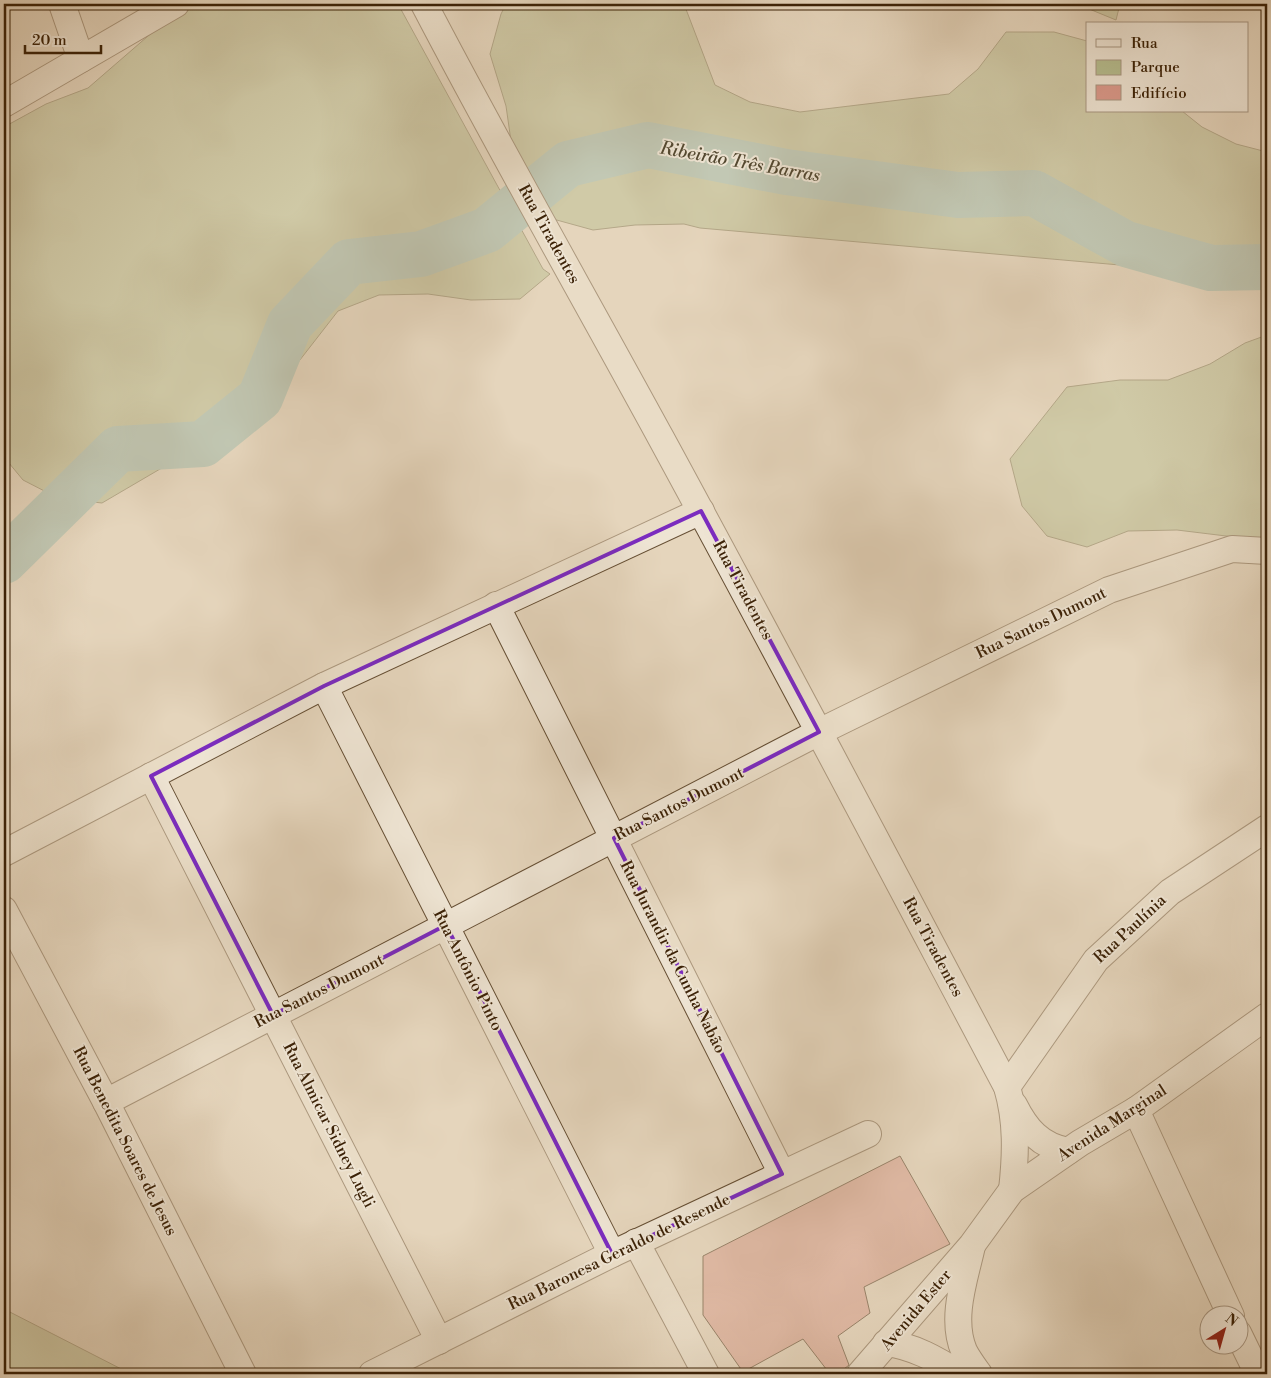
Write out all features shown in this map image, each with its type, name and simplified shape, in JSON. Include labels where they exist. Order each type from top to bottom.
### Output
[{"type":"street","points":[[62,4],[81,59]]},
{"type":"street","points":[[4,104],[176,4]]},
{"type":"street","name":"Rua Tiradentes","points":[[424,4],[491,132],[551,236],[700,511],[1010,1094],[1017,1148],[1012,1190]]},
{"type":"street","points":[[4,853],[324,686],[700,511]]},
{"type":"street","name":"Rua Santos Dumont","points":[[106,1102],[818,732],[1109,590],[1232,549],[1267,551]]},
{"type":"street","name":"Rua Jurandir da Cunha Nabão","points":[[496,606],[782,1174]]},
{"type":"street","name":"Rua Antônio Pinto","points":[[324,686],[612,1254]]},
{"type":"street","name":"Rua Almicar Sidney Lugli","points":[[151,776],[439,1341]]},
{"type":"street","name":"Rua Paulínia","points":[[1010,1094],[1096,960],[1170,892],[1267,828]]},
{"type":"street","name":"Rua Benedita Soares de Jesus","points":[[4,910],[106,1102],[243,1374]]},
{"type":"street","name":"Avenida Marginal","points":[[972,1245],[1012,1190],[1068,1151],[1136,1110],[1267,1016]]},
{"type":"street","points":[[1010,1094],[1025,1126],[1039,1139],[1055,1149],[1068,1151]]},
{"type":"street","points":[[1136,1110],[1225,1306]]},
{"type":"street","name":"Rua Baronesa Geraldo de Resende","points":[[372,1374],[636,1242],[868,1134]]},
{"type":"street","points":[[636,1242],[706,1374]]},
{"type":"street","points":[[972,1245],[960,1303],[958,1323],[964,1350],[978,1374]]},
{"type":"street","name":"Avenida Ester","points":[[860,1374],[881,1357],[972,1245]]},
{"type":"street","points":[[881,1357],[900,1344],[945,1370]]},
{"type":"street","points":[[1248,1354],[1256,1370]]},
{"type":"highlighted area","points":[[701,511],[819,732],[614,838],[782,1174],[612,1254],[446,925],[273,1015],[151,776],[324,686]]},
{"type":"green space","points":[[185,4],[398,4],[543,269],[550,274],[520,299],[471,300],[428,294],[379,295],[338,311],[254,419],[220,450],[172,462],[102,503],[58,498],[23,480],[4,457],[4,127],[46,104],[88,88]]},
{"type":"green space","points":[[506,4],[684,4],[715,85],[750,102],[800,112],[949,94],[978,69],[1006,32],[1054,32],[1086,41],[1086,112],[1183,112],[1202,127],[1236,144],[1267,152],[1267,278],[700,228],[684,224],[635,225],[593,230],[553,219],[512,148],[506,106],[490,54],[501,14]]},
{"type":"green space","points":[[1077,4],[1120,4],[1116,20]]},
{"type":"green space","points":[[1267,335],[1267,541],[1177,530],[1128,531],[1087,547],[1047,536],[1022,506],[1010,459],[1067,387],[1120,380],[1168,380],[1210,364],[1245,343]]},
{"type":"green space","points":[[4,1309],[131,1374],[4,1374]]},
{"type":"building","points":[[900,1156],[950,1244],[864,1287],[870,1313],[838,1336],[849,1365],[838,1374],[830,1374],[803,1339],[743,1372],[703,1315],[703,1256]]},
{"type":"waterway","name":"Ribeirão Três Barras","points":[[4,561],[118,449],[203,444],[260,398],[290,324],[349,262],[421,254],[487,230],[568,164],[648,145],[786,172],[958,195],[1034,193],[1126,244],[1211,268],[1267,267]]}]
